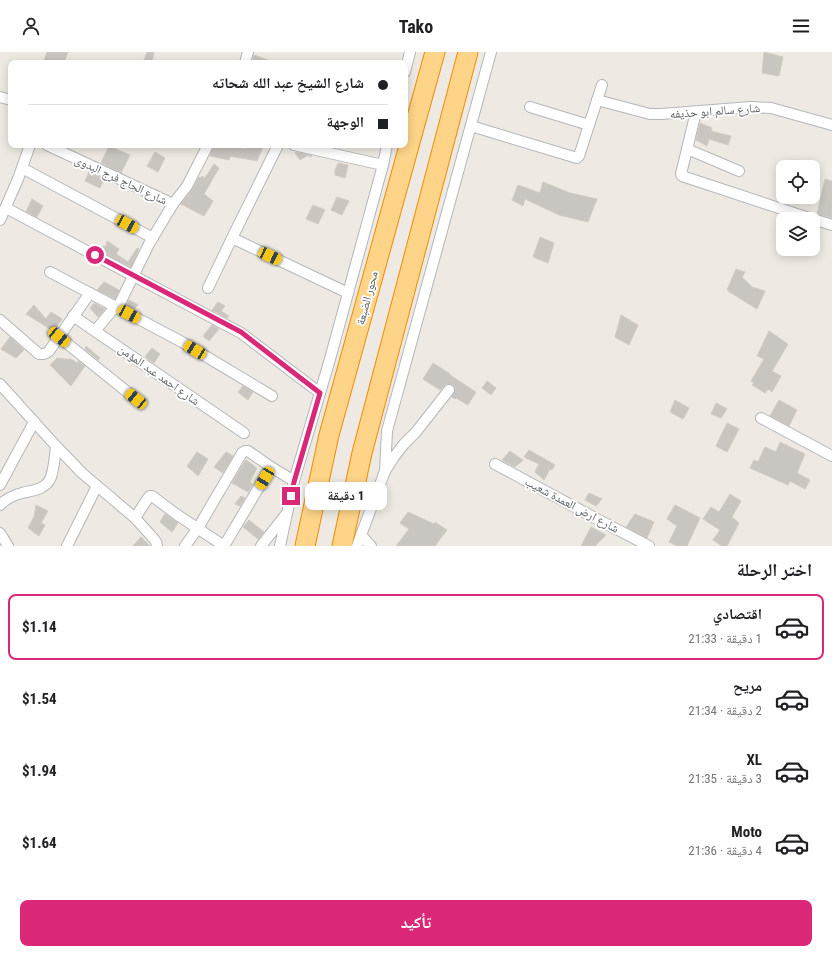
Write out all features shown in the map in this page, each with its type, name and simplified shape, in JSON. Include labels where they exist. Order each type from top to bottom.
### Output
[{"type":"highway","name":"محور الضبعة","points":[[305,546],[329,435],[435,52]]},
{"type":"highway","points":[[342,546],[362,453],[468,52]]},
{"type":"street","points":[[385,471],[387,431],[491,52]]},
{"type":"street","points":[[471,126],[575,158],[579,157],[602,85]]},
{"type":"street","name":"شارع سالم ابو حذيفه","points":[[597,100],[650,114],[751,107],[770,108],[832,125]]},
{"type":"street","points":[[530,107],[589,125]]},
{"type":"street","points":[[696,112],[681,174],[682,176],[791,212]]},
{"type":"street","points":[[0,220],[18,179],[29,148]]},
{"type":"street","name":"شارع الحاج فرج البدوى","points":[[53,148],[174,204]]},
{"type":"street","points":[[96,331],[122,300],[133,275],[153,238],[187,186],[206,148]]},
{"type":"street","points":[[208,288],[277,148]]},
{"type":"street","points":[[307,148],[382,165]]},
{"type":"street","points":[[280,546],[294,482],[348,293],[386,148]]},
{"type":"street","points":[[687,149],[739,171]]},
{"type":"street","points":[[22,168],[153,238]]},
{"type":"street","points":[[6,208],[241,332],[320,393]]},
{"type":"street","points":[[820,221],[832,225]]},
{"type":"street","points":[[232,238],[348,293]]},
{"type":"street","points":[[50,272],[182,342],[272,396]]},
{"type":"street","points":[[0,320],[40,354],[44,354],[59,337],[90,293]]},
{"type":"street","name":"شارع احمد عبد المؤمن","points":[[73,316],[244,434]]},
{"type":"street","points":[[59,337],[136,399]]},
{"type":"street","points":[[0,384],[82,473],[135,518],[154,539],[157,546]]},
{"type":"street","points":[[357,546],[385,471],[404,444],[416,432],[449,390]]},
{"type":"street","points":[[761,418],[832,456]]},
{"type":"street","points":[[0,485],[34,422]]},
{"type":"street","points":[[0,505],[14,496],[39,489],[49,481],[56,446]]},
{"type":"street","points":[[185,546],[198,528],[244,452],[248,451],[294,482]]},
{"type":"street","name":"شارع ارض العمدة شعيب","points":[[495,464],[649,546]]},
{"type":"street","points":[[135,518],[150,496],[224,546],[271,467]]},
{"type":"street","points":[[67,546],[97,486]]},
{"type":"street","points":[[261,546],[288,511]]},
{"type":"street","points":[[0,533],[8,546]]},
{"type":"street","points":[[361,536],[371,546]]},
{"type":"building","points":[[47,52],[68,52],[65,60],[44,60]]},
{"type":"building","points":[[147,52],[154,52],[153,60],[144,60]]},
{"type":"building","points":[[764,52],[783,57],[779,76],[762,73]]},
{"type":"building","points":[[254,55],[268,60],[253,60]]},
{"type":"building","points":[[700,123],[712,128],[711,131],[731,136],[728,145],[709,139],[707,146],[696,140]]},
{"type":"building","points":[[108,148],[114,148],[130,155],[121,173],[101,163]]},
{"type":"building","points":[[213,148],[263,148],[257,161],[230,156],[229,160],[210,156]]},
{"type":"building","points":[[155,152],[165,158],[158,172],[147,166]]},
{"type":"building","points":[[297,152],[312,156],[310,157],[308,155],[300,160],[295,153]]},
{"type":"building","points":[[338,163],[348,165],[345,178],[335,175],[335,170]]},
{"type":"building","points":[[214,164],[219,168],[204,194],[213,201],[204,216],[181,204],[192,190],[199,177],[201,178],[202,176],[205,178]]},
{"type":"building","points":[[89,172],[104,179],[100,188],[85,181]]},
{"type":"building","points":[[825,179],[832,181],[832,218],[820,215],[820,212],[817,212]]},
{"type":"building","points":[[543,182],[570,193],[597,199],[588,222],[559,215],[525,199],[523,206],[512,200],[518,185],[540,193]]},
{"type":"building","points":[[337,197],[349,201],[342,215],[331,210]]},
{"type":"building","points":[[32,199],[43,206],[37,217],[26,212]]},
{"type":"building","points":[[313,205],[325,210],[318,224],[306,219]]},
{"type":"building","points":[[540,237],[554,243],[548,263],[533,257]]},
{"type":"building","points":[[107,241],[119,249],[116,254],[128,262],[137,248],[139,249],[131,267],[100,251],[103,246],[106,246]]},
{"type":"building","points":[[736,269],[745,272],[742,277],[752,287],[765,291],[757,309],[727,290]]},
{"type":"building","points":[[104,282],[119,290],[115,299],[97,290]]},
{"type":"building","points":[[129,300],[138,305],[134,309],[126,305]]},
{"type":"building","points":[[218,302],[225,306],[221,311],[229,316],[227,318],[212,310]]},
{"type":"building","points":[[94,303],[105,309],[98,317],[90,308]]},
{"type":"building","points":[[34,305],[46,319],[51,312],[62,319],[55,329],[55,332],[26,314]]},
{"type":"building","points":[[621,315],[638,325],[629,345],[615,337]]},
{"type":"building","points":[[212,325],[219,329],[209,341],[203,336]]},
{"type":"building","points":[[769,331],[788,344],[772,371],[781,376],[772,392],[768,389],[765,393],[752,385],[754,383],[751,381],[764,359],[757,356]]},
{"type":"building","points":[[10,337],[24,350],[16,358],[1,349]]},
{"type":"building","points":[[86,346],[100,358],[98,360],[85,349]]},
{"type":"building","points":[[152,348],[160,354],[154,363],[145,357]]},
{"type":"building","points":[[57,358],[71,359],[77,363],[78,361],[85,366],[71,386],[50,365]]},
{"type":"building","points":[[433,363],[476,392],[468,405],[452,397],[455,391],[455,387],[453,385],[446,384],[440,390],[423,379]]},
{"type":"building","points":[[487,381],[496,388],[491,395],[482,388]]},
{"type":"building","points":[[243,386],[253,392],[248,400],[238,392]]},
{"type":"building","points":[[675,400],[689,408],[683,419],[670,412]]},
{"type":"building","points":[[779,400],[797,410],[789,426],[770,416]]},
{"type":"building","points":[[716,403],[727,409],[721,418],[711,414]]},
{"type":"building","points":[[727,423],[739,429],[727,452],[716,446]]},
{"type":"building","points":[[780,442],[805,454],[797,473],[810,480],[805,489],[790,481],[788,485],[750,468],[754,460],[758,462],[765,447],[776,452]]},
{"type":"building","points":[[529,450],[555,465],[552,470],[550,469],[544,480],[535,472],[539,464],[524,457]]},
{"type":"building","points":[[510,451],[523,460],[515,467],[502,460]]},
{"type":"building","points":[[197,452],[208,459],[198,476],[187,466]]},
{"type":"building","points":[[226,452],[233,456],[223,473],[214,467]]},
{"type":"building","points":[[246,460],[257,468],[250,482],[253,484],[248,492],[232,483]]},
{"type":"building","points":[[589,493],[602,499],[596,506],[585,500]]},
{"type":"building","points":[[730,494],[741,501],[732,517],[739,523],[727,546],[722,546],[713,540],[720,530],[703,519],[711,507],[719,512]]},
{"type":"building","points":[[241,496],[245,498],[240,506],[235,504]]},
{"type":"building","points":[[36,505],[48,511],[41,523],[45,525],[39,536],[28,528],[34,517]]},
{"type":"building","points":[[675,505],[700,518],[687,546],[677,546],[669,542],[677,526],[667,519]]},
{"type":"building","points":[[408,512],[434,524],[435,522],[447,530],[435,546],[396,546],[409,529],[400,523]]},
{"type":"building","points":[[165,514],[178,523],[172,532],[160,522]]},
{"type":"building","points":[[635,514],[654,522],[647,538],[626,527]]},
{"type":"building","points":[[249,520],[264,532],[258,539],[243,527]]},
{"type":"building","points":[[591,527],[606,535],[595,546],[581,546]]},
{"type":"building","points":[[141,537],[150,546],[133,546]]},
{"type":"route","points":[[95,255],[241,332],[320,393],[291,496]]}]
